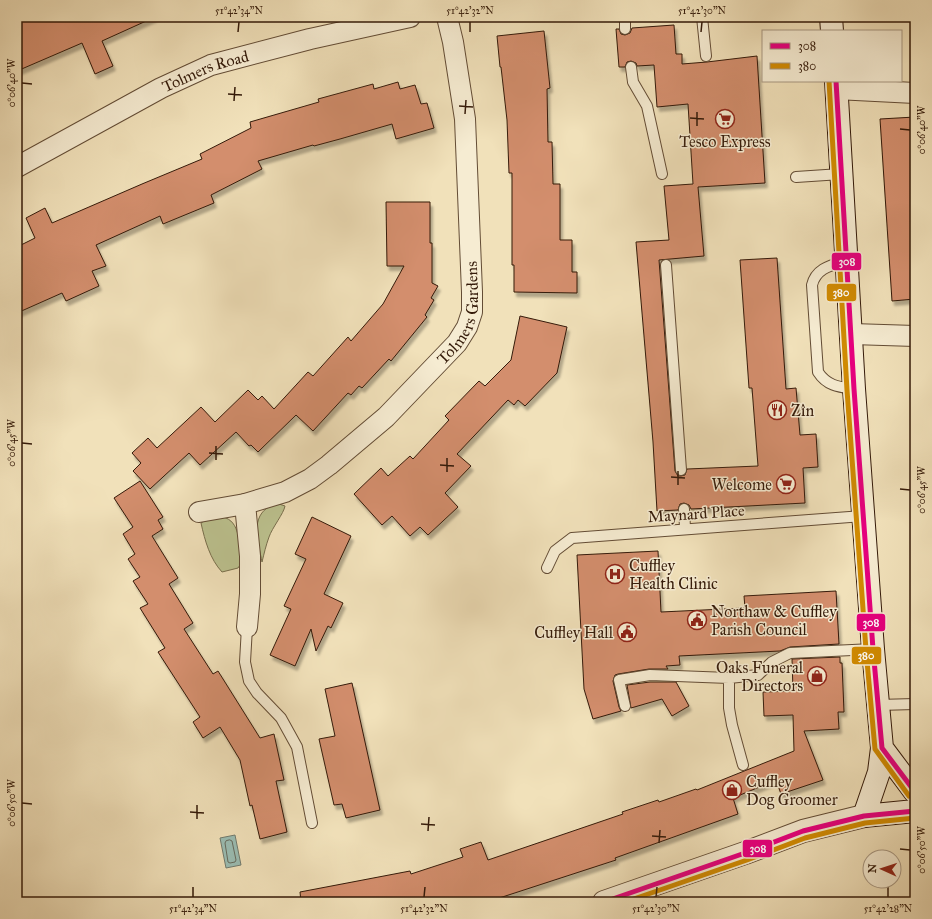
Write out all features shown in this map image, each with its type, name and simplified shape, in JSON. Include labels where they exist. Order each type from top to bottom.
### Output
[{"type":"main road","points":[[831,17],[832,30]]},
{"type":"main road","points":[[836,85],[852,334],[854,389],[873,649],[882,748],[879,772],[864,816]]},
{"type":"main road","points":[[882,748],[915,792]]},
{"type":"main road","points":[[604,902],[745,853],[803,831],[864,816],[915,811]]},
{"type":"street","name":"Tolmers Road","points":[[17,167],[161,88],[211,65],[310,39],[410,17]]},
{"type":"street","name":"Tolmers Gardens","points":[[199,512],[245,504],[285,492],[310,479],[386,417],[457,343],[467,327],[472,312],[472,292],[465,119],[453,42],[447,17]]},
{"type":"street","points":[[836,85],[915,93]]},
{"type":"street","points":[[852,334],[915,336]]},
{"type":"street","points":[[245,504],[250,556],[248,627]]},
{"type":"lane","points":[[625,17],[625,29]]},
{"type":"lane","points":[[702,17],[706,56]]},
{"type":"lane","points":[[631,67],[633,82],[647,106],[662,174]]},
{"type":"lane","points":[[796,177],[841,174]]},
{"type":"lane","points":[[847,260],[827,266],[813,279],[812,284],[818,372],[829,384],[837,387],[854,389]]},
{"type":"lane","points":[[666,265],[681,470]]},
{"type":"lane","points":[[684,510],[685,528]]},
{"type":"lane","name":"Maynard Place","points":[[547,568],[555,551],[572,538],[685,528],[864,516]]},
{"type":"lane","points":[[248,627],[245,662],[249,681],[257,693],[281,718],[297,747],[312,823]]},
{"type":"lane","points":[[625,706],[619,680],[650,675],[730,678],[758,675],[772,662],[790,653],[873,649]]},
{"type":"lane","points":[[730,678],[729,708],[743,765]]},
{"type":"lane","points":[[878,705],[915,704]]},
{"type":"green space","points":[[279,504],[285,506],[271,533],[262,562],[257,533],[259,519],[267,508]]},
{"type":"green space","points":[[213,516],[223,517],[231,521],[237,531],[242,562],[238,568],[222,572],[211,556],[201,523]]},
{"type":"water","points":[[235,835],[241,865],[226,868],[220,838]]},
{"type":"building","points":[[27,17],[155,17],[102,41],[113,66],[95,74],[82,43],[17,71],[17,21]]},
{"type":"building","points":[[674,25],[676,54],[682,54],[682,64],[757,56],[765,183],[698,187],[704,256],[659,260],[675,471],[678,476],[681,476],[685,475],[687,469],[758,466],[752,388],[749,388],[740,260],[777,258],[786,389],[796,388],[800,435],[816,434],[818,467],[803,468],[805,503],[691,509],[689,505],[684,503],[680,504],[678,510],[657,511],[653,442],[636,242],[669,240],[664,186],[693,184],[688,104],[657,107],[654,65],[637,66],[636,63],[631,61],[627,62],[625,67],[619,67],[616,29],[619,29],[621,34],[625,35],[630,33],[632,28]]},
{"type":"building","points":[[544,31],[550,88],[547,89],[548,142],[552,142],[553,184],[560,184],[560,240],[572,240],[572,272],[577,272],[577,293],[514,292],[514,265],[512,265],[512,173],[509,173],[507,120],[497,36]]},
{"type":"building","points":[[398,82],[400,89],[415,85],[421,104],[427,103],[434,128],[396,139],[392,124],[258,161],[262,169],[211,195],[214,203],[163,224],[160,216],[96,245],[106,266],[92,271],[99,286],[66,301],[62,293],[17,313],[17,247],[35,238],[26,218],[45,208],[52,223],[202,159],[200,154],[251,128],[250,122],[319,102],[318,99],[373,84],[374,89]]},
{"type":"building","points":[[915,117],[915,299],[892,301],[880,119]]},
{"type":"building","points":[[386,202],[430,202],[432,283],[438,286],[431,298],[434,300],[425,315],[427,317],[391,361],[389,359],[362,388],[359,386],[351,395],[348,393],[313,431],[296,415],[258,452],[251,445],[249,446],[236,432],[200,465],[189,453],[150,489],[133,471],[141,463],[132,453],[148,438],[157,448],[201,407],[215,422],[248,390],[258,400],[262,396],[274,409],[308,372],[313,376],[348,337],[351,341],[383,304],[404,266],[387,266]]},
{"type":"building","points":[[520,316],[567,327],[557,373],[525,406],[518,400],[514,405],[508,400],[457,454],[471,466],[445,493],[458,507],[428,535],[420,527],[410,536],[392,516],[382,525],[354,494],[381,468],[388,476],[410,456],[413,459],[449,420],[445,416],[479,381],[485,386],[511,360]]},
{"type":"building","points":[[140,481],[163,517],[158,520],[163,529],[152,536],[178,578],[169,584],[193,623],[184,629],[213,674],[218,671],[260,738],[274,734],[284,780],[276,781],[287,832],[260,839],[252,805],[250,806],[240,760],[220,727],[203,738],[193,722],[200,717],[158,652],[165,648],[140,608],[148,604],[133,581],[140,577],[128,559],[135,554],[123,534],[133,527],[114,498]]},
{"type":"building","points":[[312,517],[351,536],[324,594],[343,603],[331,628],[328,626],[316,651],[311,629],[295,666],[270,655],[291,609],[284,606],[306,559],[295,554]]},
{"type":"building","points":[[658,551],[661,612],[745,608],[744,596],[836,591],[839,644],[790,647],[780,651],[679,656],[680,665],[666,666],[668,669],[649,669],[618,674],[615,675],[613,681],[621,711],[593,719],[584,689],[577,555]]},
{"type":"building","points":[[840,657],[840,663],[842,663],[844,712],[838,712],[839,729],[804,731],[823,780],[781,794],[776,780],[733,798],[738,814],[615,858],[616,860],[487,902],[301,902],[300,892],[410,871],[411,874],[463,857],[460,849],[481,842],[488,860],[623,814],[622,812],[658,800],[659,802],[696,789],[697,790],[794,751],[793,715],[764,716],[763,692],[793,691],[792,659]]},
{"type":"building","points":[[650,682],[676,682],[689,706],[672,716],[662,699],[631,708],[627,685]]},
{"type":"building","points":[[352,683],[380,810],[346,818],[342,804],[334,805],[319,739],[335,736],[325,689]]},
{"type":"transit line","name":"380","points":[[829,82],[847,390],[866,650],[875,749],[909,796]]},
{"type":"transit line","name":"308","points":[[836,82],[854,389],[873,649],[882,748],[915,792]]},
{"type":"transit line","name":"308","points":[[604,902],[745,853],[803,831],[864,816],[915,811]]},
{"type":"transit line","name":"380","points":[[625,902],[747,860],[805,838],[865,823],[915,818]]},
{"type":"place","name":"Tesco Express","points":[[725,119]]},
{"type":"place","name":"Zîn","points":[[777,410]]},
{"type":"place","name":"Welcome","points":[[786,484]]},
{"type":"place","name":"Cuffley Health Clinic","points":[[615,574]]},
{"type":"place","name":"Northaw & Cuffley Parish Council","points":[[697,620]]},
{"type":"place","name":"Cuffley Hall","points":[[627,632]]},
{"type":"place","name":"Oaks Funeral Directors","points":[[817,676]]},
{"type":"place","name":"Cuffley Dog Groomer","points":[[732,790]]}]
